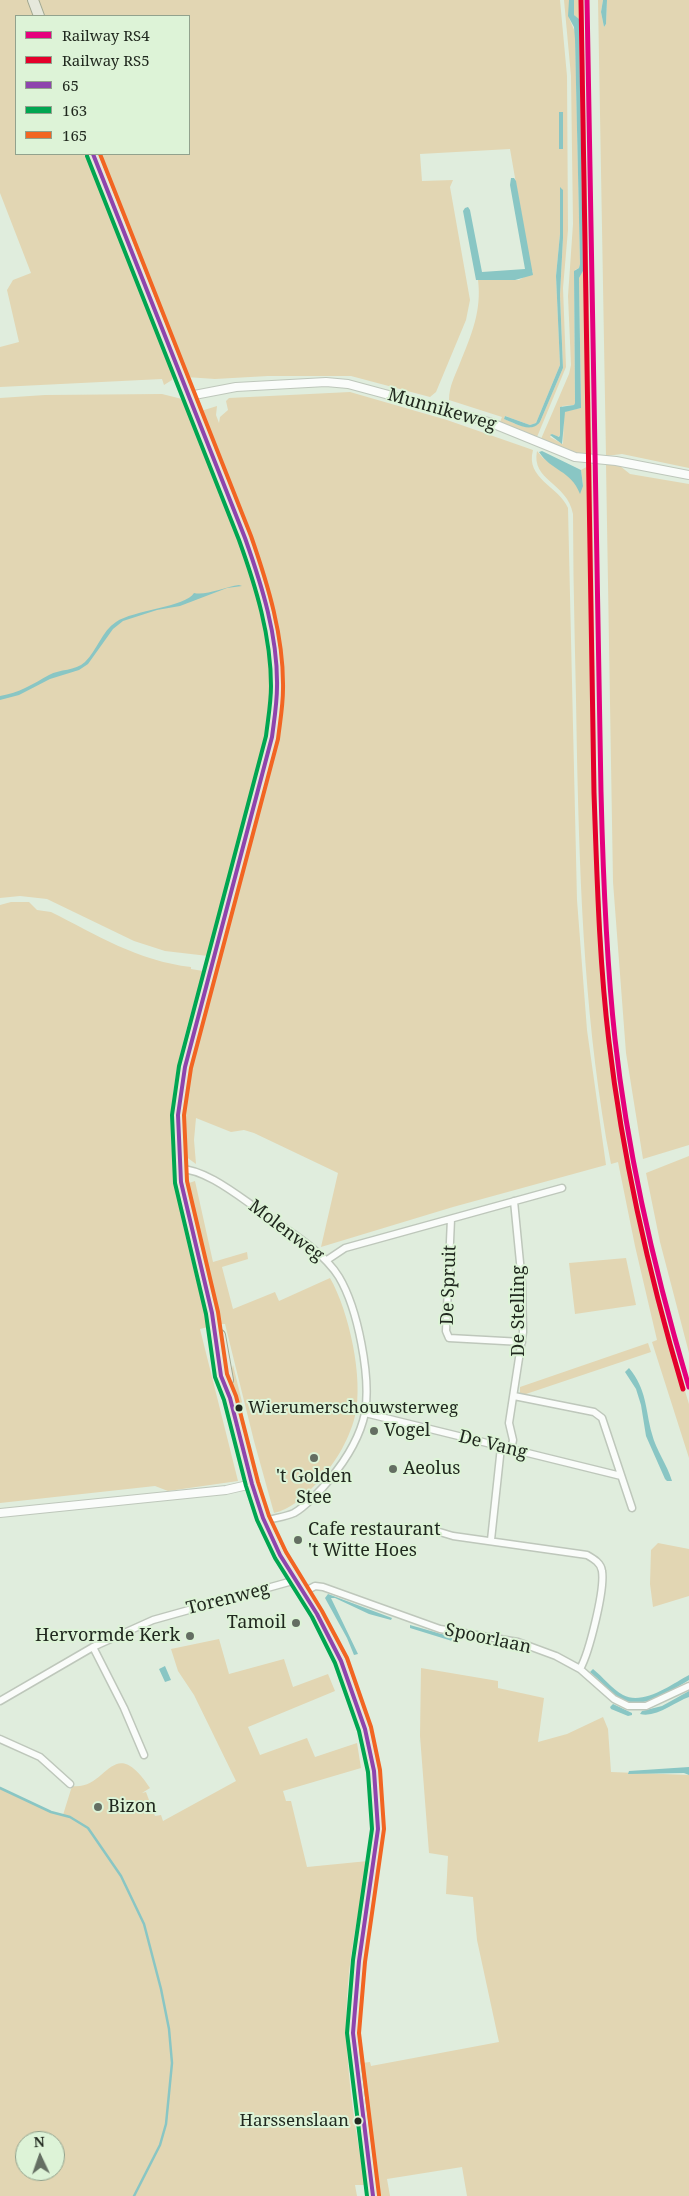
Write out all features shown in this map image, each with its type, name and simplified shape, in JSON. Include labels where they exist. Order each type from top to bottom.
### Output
[{"type":"main road","points":[[33,0],[39,15]]},
{"type":"main road","points":[[93,155],[258,572],[274,647],[277,682],[272,737],[185,1067],[178,1114],[179,1169],[180,1182],[212,1313],[224,1348],[230,1398],[252,1484],[280,1555],[332,1641],[347,1676],[365,1729],[374,1771],[378,1829],[359,1961],[354,2033],[354,2060],[373,2196]]},
{"type":"street","name":"Munnikeweg","points":[[189,396],[236,387],[326,382],[348,384],[489,422],[575,457],[616,461],[689,476]]},
{"type":"street","name":"Molenweg","points":[[179,1169],[197,1172],[232,1191],[327,1260],[339,1277],[351,1301],[360,1336],[366,1384],[365,1413],[352,1446],[343,1462],[323,1488],[294,1512],[265,1521]]},
{"type":"street","points":[[327,1260],[345,1248],[562,1188]]},
{"type":"street","name":"De Stelling","points":[[511,1450],[513,1440],[509,1423],[522,1342],[522,1283],[514,1201]]},
{"type":"street","name":"De Spruit","points":[[451,1219],[446,1331],[449,1338],[522,1342]]},
{"type":"street","points":[[514,1396],[594,1412],[602,1418],[632,1508]]},
{"type":"street","name":"De Vang","points":[[365,1413],[621,1476]]},
{"type":"street","points":[[491,1540],[501,1447]]},
{"type":"street","points":[[0,1513],[226,1490],[252,1484]]},
{"type":"street","points":[[433,1530],[452,1536],[587,1554],[597,1561],[602,1571],[599,1604],[586,1658],[580,1669]]},
{"type":"street","name":"Torenweg","points":[[0,1701],[93,1647],[159,1617],[296,1580]]},
{"type":"street","name":"Spoorlaan","points":[[304,1592],[315,1586],[323,1587],[440,1630],[518,1642],[556,1656],[580,1669],[614,1699],[628,1706],[646,1706],[689,1686]]},
{"type":"street","points":[[93,1647],[124,1708],[144,1755]]},
{"type":"street","points":[[0,1739],[40,1757],[70,1784]]},
{"type":"shaded area","points":[[0,0],[28,0],[34,15],[15,15],[15,155],[90,155],[173,376],[172,380],[164,385],[162,379],[0,387],[0,347],[19,342],[7,290],[13,280],[31,273],[0,193]]},
{"type":"shaded area","points":[[39,0],[560,0],[567,76],[568,230],[563,288],[566,367],[537,437],[500,422],[502,417],[449,400],[453,381],[475,323],[479,291],[478,280],[519,280],[533,272],[531,270],[510,149],[420,154],[422,181],[453,180],[450,187],[470,300],[466,320],[436,392],[430,397],[351,376],[268,376],[215,379],[186,377],[98,155],[190,155],[190,15],[45,15]],"holes":[[[559,112],[563,112],[563,147],[560,149]],[[561,187],[563,238],[560,295],[563,368],[540,422],[532,427],[527,427],[504,419],[505,416],[530,425],[536,423],[560,365],[556,276],[560,234]]]},
{"type":"shaded area","points":[[564,0],[569,0],[569,18],[575,32],[580,264],[579,268],[575,270],[574,280],[575,403],[574,405],[562,406],[560,435],[558,437],[552,434],[550,437],[563,444],[564,414],[566,411],[581,408],[579,278],[583,270],[579,20],[574,15],[574,0],[583,0],[592,456],[571,452],[541,439],[569,374],[571,365],[568,296],[573,224],[571,76]]},
{"type":"shaded area","points":[[598,0],[603,0],[601,12],[604,27],[606,24],[607,0],[689,0],[689,468],[622,454],[606,456]]},
{"type":"shaded area","points":[[350,392],[447,420],[533,450],[532,460],[538,475],[564,500],[568,508],[577,900],[587,1030],[606,1165],[453,1207],[321,1247],[338,1173],[254,1133],[244,1130],[231,1132],[196,1118],[194,1140],[196,1164],[185,1156],[185,1112],[191,1070],[273,752],[282,697],[282,669],[272,603],[251,537],[201,411],[217,406],[216,415],[219,423],[220,417],[228,410],[226,401],[229,398]]},
{"type":"shaded area","points":[[162,394],[182,399],[236,524],[258,589],[270,656],[270,704],[263,751],[208,956],[165,951],[134,941],[47,899],[20,896],[0,898],[0,398],[45,395]]},
{"type":"shaded area","points":[[537,451],[543,458],[573,479],[576,484],[583,486],[581,470],[592,464],[597,837],[605,993],[624,1142],[642,1233],[665,1325],[689,1404],[689,1458],[652,1342],[657,1340],[618,1162],[611,1164],[602,1113],[595,1063],[582,910],[577,757],[573,514],[564,495],[539,469]]},
{"type":"shaded area","points":[[606,464],[620,466],[630,474],[689,484],[689,1145],[643,1159],[626,1053],[613,882]]},
{"type":"shaded area","points":[[11,902],[29,902],[37,910],[51,912],[118,946],[153,959],[203,971],[184,1037],[177,1070],[172,1104],[171,1132],[176,1189],[181,1217],[208,1327],[200,1329],[238,1481],[168,1491],[155,1486],[0,1503],[0,905]]},
{"type":"shaded area","points":[[689,1156],[689,1353],[660,1242],[646,1173]]},
{"type":"shaded area","points":[[195,1181],[213,1262],[247,1252],[248,1259],[222,1267],[233,1309],[275,1292],[279,1301],[330,1278],[349,1326],[358,1383],[355,1416],[349,1435],[334,1462],[315,1485],[291,1506],[274,1513],[225,1324],[220,1324],[186,1184]]},
{"type":"shaded area","points":[[626,1258],[636,1305],[575,1314],[569,1263]]},
{"type":"shaded area","points":[[648,1343],[651,1352],[520,1396],[520,1387]]},
{"type":"shaded area","points":[[233,1365],[242,1402],[240,1404],[230,1377]]},
{"type":"shaded area","points":[[658,1543],[689,1549],[689,1596],[653,1607],[650,1584],[651,1550]]},
{"type":"shaded area","points":[[219,1639],[229,1674],[284,1659],[293,1687],[328,1674],[335,1691],[248,1727],[260,1755],[307,1738],[315,1757],[357,1743],[361,1768],[283,1791],[286,1801],[291,1801],[307,1867],[368,1861],[351,1954],[347,2010],[350,2085],[365,2185],[355,2185],[357,2196],[0,2196],[0,1788],[51,1812],[63,1815],[72,1786],[84,1785],[94,1780],[110,1767],[118,1764],[127,1764],[137,1772],[150,1788],[142,1793],[146,1792],[155,1816],[161,1815],[163,1821],[236,1781],[194,1695],[178,1671],[171,1649]]},
{"type":"shaded area","points":[[421,1668],[498,1681],[498,1688],[544,1698],[538,1742],[567,1734],[603,1717],[608,1729],[611,1772],[689,1775],[689,2196],[467,2196],[462,2167],[387,2179],[390,2196],[380,2196],[362,2063],[370,2062],[371,2066],[499,2042],[477,1940],[473,1897],[446,1894],[448,1856],[429,1853],[420,1736]]},
{"type":"water","points":[[569,0],[574,0],[574,15],[579,19],[583,271],[579,278],[581,408],[565,412],[562,444],[550,435],[559,437],[560,435],[560,407],[574,405],[575,403],[574,271],[579,268],[580,264],[575,39],[574,27],[568,16]]},
{"type":"water","points":[[603,0],[607,0],[606,24],[604,27],[601,12]]},
{"type":"water","points":[[559,112],[563,112],[563,149],[559,149]]},
{"type":"water","points":[[511,178],[514,178],[516,181],[533,275],[515,280],[476,280],[463,211],[468,207],[482,272],[525,269],[510,185]]},
{"type":"water","points":[[560,187],[563,190],[560,295],[563,368],[540,422],[532,427],[528,427],[504,419],[505,416],[530,425],[536,423],[560,365],[556,276],[560,234]]},
{"type":"water","points":[[542,451],[581,470],[583,486],[580,494],[571,480],[549,463],[539,452]]},
{"type":"water","points":[[239,585],[242,586],[227,588],[180,606],[157,610],[123,621],[113,629],[88,664],[79,670],[50,679],[19,695],[0,700],[0,696],[20,690],[53,673],[81,665],[89,657],[107,630],[124,618],[181,602],[194,593],[199,594]]},
{"type":"water","points":[[629,1368],[639,1384],[645,1400],[654,1440],[672,1481],[665,1479],[646,1436],[641,1405],[636,1389],[625,1372]]},
{"type":"water","points":[[328,1594],[392,1618],[391,1620],[369,1614],[335,1598],[331,1598],[358,1654],[354,1655],[325,1598]]},
{"type":"water","points":[[410,1625],[452,1637],[452,1641],[410,1628]]},
{"type":"water","points":[[165,1666],[171,1680],[165,1682],[159,1669]]},
{"type":"water","points":[[593,1669],[611,1686],[623,1695],[631,1698],[648,1696],[689,1675],[689,1680],[656,1698],[637,1703],[620,1698],[608,1689],[590,1672]]},
{"type":"water","points":[[689,1691],[689,1697],[659,1712],[646,1715],[640,1714],[642,1711],[662,1706]]},
{"type":"water","points":[[613,1704],[632,1713],[632,1715],[628,1716],[611,1709],[610,1707]]},
{"type":"water","points":[[689,1767],[689,1775],[684,1773],[628,1774],[629,1771]]},
{"type":"waterway","points":[[0,1788],[51,1812],[70,1817],[88,1828],[121,1876],[144,1924],[161,1989],[169,2029],[172,2063],[166,2124],[160,2145],[134,2196]]},
{"type":"rail line","name":"RS5","points":[[581,0],[594,793],[603,980],[615,1086],[638,1217],[683,1389]]},
{"type":"rail line","name":"RS4","points":[[587,0],[601,792],[609,977],[615,1039],[635,1171],[654,1258],[689,1387]]},
{"type":"transit line","name":"65","points":[[93,155],[245,538],[268,611],[275,649],[277,693],[272,737],[185,1067],[178,1115],[181,1182],[212,1313],[221,1376],[230,1398],[252,1484],[263,1518],[280,1555],[317,1614],[341,1661],[365,1729],[374,1771],[378,1829],[359,1961],[353,2033],[373,2196]]},
{"type":"transit line","name":"165","points":[[100,155],[251,536],[269,592],[281,650],[283,695],[278,739],[191,1068],[184,1115],[187,1181],[218,1312],[227,1374],[236,1396],[258,1482],[269,1516],[286,1552],[322,1611],[347,1658],[371,1727],[380,1770],[384,1829],[365,1962],[359,2033],[379,2195]]},
{"type":"transit line","name":"163","points":[[87,156],[239,540],[257,594],[268,649],[271,692],[266,736],[179,1066],[172,1115],[175,1183],[206,1314],[215,1377],[224,1400],[246,1486],[257,1520],[275,1558],[312,1617],[335,1663],[359,1731],[368,1772],[372,1829],[353,1960],[347,2033],[367,2196]]},
{"type":"place","name":"Wierumerschouwsterweg","points":[[239,1408]]},
{"type":"place","name":"Vogel","points":[[374,1431]]},
{"type":"place","name":"'t Golden Stee","points":[[314,1458]]},
{"type":"place","name":"Aeolus","points":[[393,1469]]},
{"type":"place","name":"Cafe restaurant 't Witte Hoes","points":[[298,1540]]},
{"type":"place","name":"Tamoil","points":[[296,1623]]},
{"type":"place","name":"Hervormde Kerk","points":[[190,1636]]},
{"type":"place","name":"Bizon","points":[[98,1807]]},
{"type":"place","name":"Harssenslaan","points":[[358,2121]]}]
